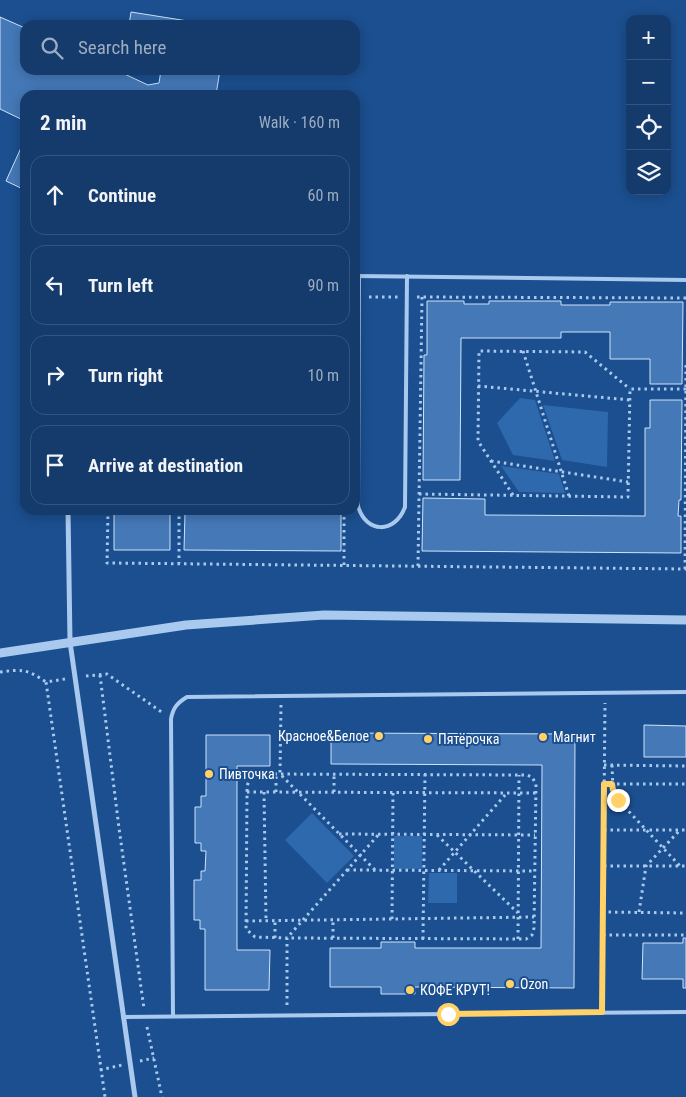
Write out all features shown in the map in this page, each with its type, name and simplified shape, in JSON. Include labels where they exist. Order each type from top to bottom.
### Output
[{"type":"street","points":[[68,515],[70,642],[136,1097]]},
{"type":"street","points":[[0,653],[186,625],[324,615],[686,620]]},
{"type":"lane","points":[[360,276],[686,280]]},
{"type":"lane","points":[[360,511],[364,520],[369,524],[381,527],[390,526],[397,522],[405,507],[407,276]]},
{"type":"lane","points":[[173,1016],[171,719],[173,709],[186,696],[686,692]]},
{"type":"lane","points":[[123,1017],[686,1012]]},
{"type":"path","points":[[360,297],[686,298]]},
{"type":"path","points":[[418,566],[422,297]]},
{"type":"path","points":[[513,495],[478,442],[478,351],[585,352],[630,389],[686,389]]},
{"type":"path","points":[[523,351],[569,496]]},
{"type":"path","points":[[108,515],[107,563],[685,569],[686,362]]},
{"type":"path","points":[[478,386],[630,400]]},
{"type":"path","points":[[419,494],[628,496],[630,389]]},
{"type":"path","points":[[491,462],[628,482]]},
{"type":"path","points":[[179,515],[179,564]]},
{"type":"path","points":[[344,515],[344,565]]},
{"type":"path","points":[[0,672],[21,670],[34,674],[46,682],[106,674],[171,719]]},
{"type":"path","points":[[100,675],[145,1016],[162,1097]]},
{"type":"path","points":[[46,682],[105,1097]]},
{"type":"path","points":[[602,1012],[605,693]]},
{"type":"path","points":[[276,792],[281,696]]},
{"type":"path","points":[[604,765],[686,766]]},
{"type":"path","points":[[612,765],[613,790],[618,800],[680,866]]},
{"type":"path","points":[[256,774],[278,774],[528,775],[532,777],[536,784],[534,932],[526,939],[260,938],[250,934],[246,929],[247,783],[256,774]]},
{"type":"path","points":[[278,774],[375,870]]},
{"type":"path","points":[[334,774],[334,792]]},
{"type":"path","points":[[423,939],[425,774]]},
{"type":"path","points":[[518,939],[520,775]]},
{"type":"path","points":[[604,784],[686,784]]},
{"type":"path","points":[[247,792],[536,793]]},
{"type":"path","points":[[264,792],[266,920]]},
{"type":"path","points":[[392,919],[393,793]]},
{"type":"path","points":[[439,870],[506,793]]},
{"type":"path","points":[[604,830],[686,830]]},
{"type":"path","points":[[639,912],[646,866],[680,830]]},
{"type":"path","points":[[339,834],[535,835]]},
{"type":"path","points":[[287,1015],[287,938],[378,834]]},
{"type":"path","points":[[437,834],[518,915]]},
{"type":"path","points":[[604,866],[686,866]]},
{"type":"path","points":[[347,870],[535,871]]},
{"type":"path","points":[[603,912],[686,913]]},
{"type":"path","points":[[246,921],[518,915],[534,917]]},
{"type":"path","points":[[274,938],[275,920]]},
{"type":"path","points":[[333,920],[333,938]]},
{"type":"path","points":[[603,935],[686,935]]},
{"type":"shaded area","points":[[520,398],[535,400],[555,461],[513,455],[497,423]]},
{"type":"shaded area","points":[[543,405],[608,412],[607,467],[562,460]]},
{"type":"shaded area","points":[[501,466],[559,474],[565,493],[519,492]]},
{"type":"shaded area","points":[[312,813],[354,856],[327,883],[285,840]]},
{"type":"shaded area","points":[[394,836],[422,836],[422,869],[394,869]]},
{"type":"shaded area","points":[[429,873],[457,873],[457,903],[428,903]]},
{"type":"building","points":[[131,12],[181,20],[130,20]]},
{"type":"building","points":[[0,17],[20,26],[20,75],[127,75],[148,85],[159,83],[160,75],[219,75],[217,90],[20,90],[20,119],[0,109]]},
{"type":"building","points":[[20,150],[20,188],[6,181]]},
{"type":"building","points":[[427,301],[464,301],[464,304],[489,304],[489,301],[561,301],[561,305],[610,305],[610,302],[683,302],[682,384],[650,384],[650,359],[610,359],[610,332],[561,332],[561,338],[461,338],[460,480],[423,480],[424,355],[427,355]]},
{"type":"building","points":[[650,400],[682,400],[681,500],[679,500],[678,516],[681,516],[681,553],[422,551],[423,498],[485,499],[485,515],[645,516],[645,428],[650,428]]},
{"type":"building","points":[[114,515],[170,515],[170,550],[114,550]]},
{"type":"building","points":[[185,515],[341,515],[341,551],[184,550]]},
{"type":"building","points":[[644,725],[686,726],[686,757],[644,757]]},
{"type":"building","points":[[331,733],[575,734],[574,988],[415,987],[415,994],[381,994],[381,987],[330,987],[330,948],[381,948],[381,942],[415,942],[415,948],[541,948],[542,765],[331,764]]},
{"type":"building","points":[[206,735],[270,735],[270,766],[237,766],[237,950],[270,950],[269,990],[205,990],[205,929],[200,929],[200,920],[194,920],[194,880],[201,880],[201,871],[205,871],[206,851],[201,851],[201,843],[195,843],[195,807],[201,807],[201,796],[206,796]]},
{"type":"building","points":[[683,938],[686,938],[686,988],[683,988],[683,979],[642,979],[643,943],[683,943]]},
{"type":"place","name":"Красное&Белое","points":[[379,736]]},
{"type":"place","name":"Магнит","points":[[543,737]]},
{"type":"place","name":"Пятёрочка","points":[[428,739]]},
{"type":"place","name":"Пивточка","points":[[209,774]]},
{"type":"place","name":"Ozon","points":[[510,984]]},
{"type":"place","name":"КОФЕ КРУТ!","points":[[410,990]]},
{"type":"route","points":[[448,1014],[602,1012],[604,784],[612,784],[614,795],[618,800]]}]
